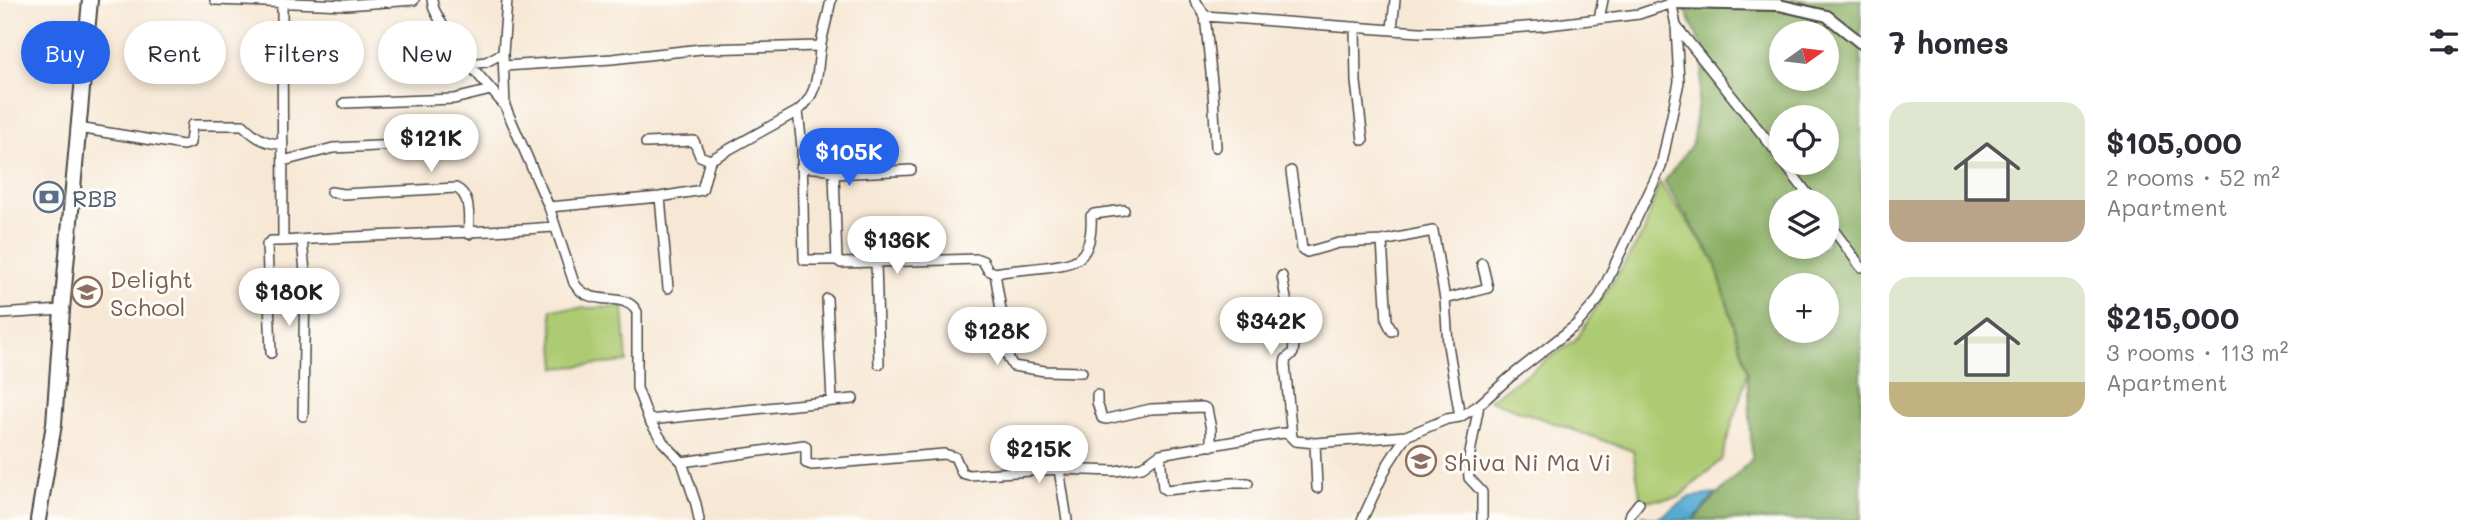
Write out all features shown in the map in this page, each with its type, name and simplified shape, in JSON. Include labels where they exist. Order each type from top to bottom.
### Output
[{"type":"main road","points":[[38,520],[54,424],[90,0]]},
{"type":"street","points":[[215,0],[319,1],[346,5],[414,0],[433,4],[441,21]]},
{"type":"street","points":[[505,106],[503,53],[507,0]]},
{"type":"street","points":[[548,207],[660,197],[702,190],[710,160],[798,111],[809,102],[817,80],[820,46],[831,0]]},
{"type":"street","points":[[1195,0],[1205,16],[1216,147]]},
{"type":"street","points":[[1392,30],[1395,0]]},
{"type":"street","points":[[1599,19],[1603,0]]},
{"type":"street","points":[[1205,16],[1448,32],[1540,26],[1639,14],[1671,1],[1779,5],[1827,16],[1861,43]]},
{"type":"street","points":[[682,462],[804,445],[806,463],[812,465],[944,454],[955,457],[962,473],[969,475],[1059,469],[1115,471],[1142,467],[1160,454],[1283,433],[1295,442],[1315,443],[1406,436],[1447,419],[1460,417],[1479,405],[1509,377],[1576,325],[1598,300],[1617,265],[1661,167],[1670,134],[1679,82],[1676,26],[1671,1]]},
{"type":"street","points":[[282,2],[283,241]]},
{"type":"street","points":[[1676,26],[1769,143]]},
{"type":"street","points":[[1354,27],[1356,82],[1363,140]]},
{"type":"street","points":[[504,66],[612,59],[701,49],[820,46]]},
{"type":"street","points":[[477,63],[486,62],[503,53]]},
{"type":"street","points":[[477,73],[505,106],[548,207],[579,292],[586,296],[627,302],[638,312],[637,388],[649,420],[663,442],[682,462],[699,520]]},
{"type":"street","points":[[344,103],[454,99],[491,90]]},
{"type":"street","points":[[798,111],[804,260],[838,260],[841,263],[978,259],[983,261],[988,270],[995,273],[1074,261],[1082,254],[1090,237],[1091,216],[1124,210]]},
{"type":"street","points":[[78,128],[183,145],[190,144],[192,125],[243,125],[254,136],[269,144],[283,144]]},
{"type":"street","points":[[646,142],[694,141],[700,156],[710,160]]},
{"type":"street","points":[[283,161],[333,148],[422,144]]},
{"type":"street","points":[[802,167],[828,169],[834,174],[911,170]]},
{"type":"street","points":[[1290,171],[1303,249],[1307,252],[1339,243],[1382,240],[1433,231],[1445,299],[1448,345],[1460,417]]},
{"type":"street","points":[[834,174],[838,260]]},
{"type":"street","points":[[331,192],[343,194],[456,188],[467,197],[469,233]]},
{"type":"street","points":[[660,197],[668,288]]},
{"type":"street","points":[[271,353],[267,244],[271,241],[554,227]]},
{"type":"street","points":[[1839,237],[1861,267]]},
{"type":"street","points":[[302,240],[305,272],[303,416]]},
{"type":"street","points":[[1382,240],[1387,321],[1392,331]]},
{"type":"street","points":[[876,262],[879,364]]},
{"type":"street","points":[[1445,299],[1488,288],[1482,263]]},
{"type":"street","points":[[995,273],[1009,359],[1013,366],[1045,371],[1083,372]]},
{"type":"street","points":[[1282,276],[1294,344],[1293,353],[1286,359],[1285,364],[1292,438]]},
{"type":"street","points":[[827,299],[832,401]]},
{"type":"street","points":[[0,314],[62,310]]},
{"type":"street","points":[[1097,395],[1102,418],[1107,419],[1151,409],[1203,407],[1207,409],[1209,418],[1211,446]]},
{"type":"street","points":[[649,420],[853,399]]},
{"type":"street","points":[[1479,405],[1468,464],[1469,478],[1482,492],[1482,520]]},
{"type":"street","points":[[1362,520],[1388,464],[1406,436]]},
{"type":"street","points":[[1315,443],[1317,488]]},
{"type":"street","points":[[1160,454],[1163,488],[1166,490],[1248,483]]},
{"type":"street","points":[[1059,469],[1067,520]]},
{"type":"street","points":[[1629,520],[1639,503]]},
{"type":"green space","points":[[1681,0],[1861,0],[1861,520],[1693,520],[1752,459],[1748,372],[1714,259],[1664,182],[1692,144],[1705,54]]},
{"type":"green space","points":[[1659,182],[1714,259],[1748,372],[1721,460],[1678,498],[1641,501],[1633,451],[1489,400],[1576,340],[1644,232]]},
{"type":"green space","points":[[623,307],[627,362],[556,368],[551,309]]},
{"type":"water","points":[[1716,494],[1693,520],[1642,520],[1643,515],[1657,519],[1690,497]]},
{"type":"place","name":"RBB","points":[[49,197]]},
{"type":"place","name":"Delight School","points":[[87,292]]},
{"type":"place","name":"Shiva Ni Ma Vi","points":[[1421,461]]}]
